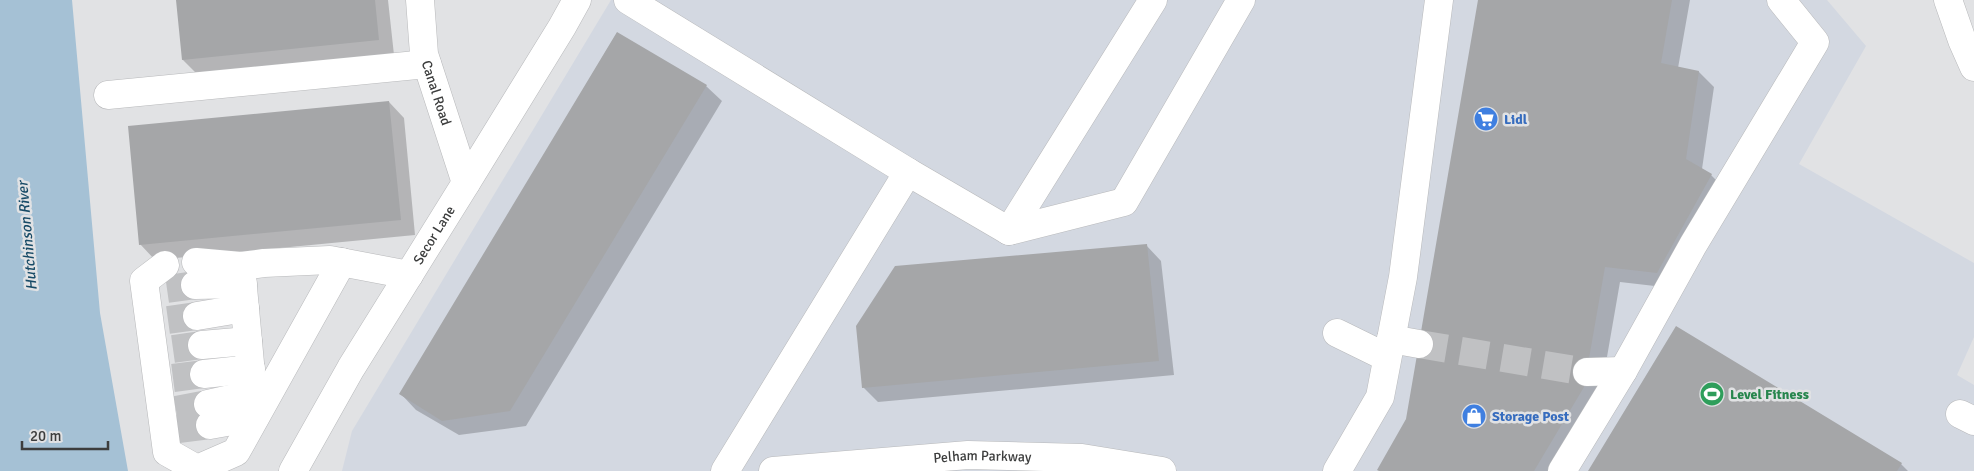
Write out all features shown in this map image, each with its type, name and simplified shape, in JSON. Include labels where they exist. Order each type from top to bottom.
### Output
[{"type":"main road","name":"Canal Road","points":[[420,0],[424,54],[466,183]]},
{"type":"main road","name":"Secor Lane","points":[[293,471],[351,368],[577,0]]},
{"type":"main road","points":[[628,0],[908,172],[1009,231],[1124,202],[1242,0]]},
{"type":"main road","points":[[1009,231],[1152,0]]},
{"type":"main road","points":[[1337,471],[1380,397],[1403,277],[1439,0]]},
{"type":"main road","points":[[1562,471],[1623,371],[1693,245],[1816,42],[1781,0]]},
{"type":"main road","points":[[1948,0],[1974,67]]},
{"type":"main road","points":[[108,95],[427,64]]},
{"type":"main road","points":[[725,471],[908,172]]},
{"type":"main road","points":[[197,316],[243,286],[264,263],[330,260],[409,274]]},
{"type":"main road","points":[[159,283],[159,322],[170,420],[167,452],[197,469],[236,452],[253,393],[342,262]]},
{"type":"main road","points":[[196,274],[243,286]]},
{"type":"main road","points":[[243,286],[253,393]]},
{"type":"main road","points":[[1337,333],[1388,348],[1419,344]]},
{"type":"main road","points":[[202,345],[248,340]]},
{"type":"main road","points":[[1587,372],[1623,371]]},
{"type":"main road","points":[[204,374],[253,393]]},
{"type":"main road","points":[[209,415],[253,393]]},
{"type":"main road","name":"Pelham Parkway","points":[[772,471],[922,458],[996,455],[1082,458],[1162,471]]},
{"type":"shaded area","points":[[611,0],[1827,0],[1866,46],[1799,164],[1974,263],[1974,337],[1957,375],[1974,385],[1974,471],[342,471],[352,431]]},
{"type":"water","name":"Hutchinson River","points":[[0,0],[72,0],[100,313],[128,471],[0,471]]},
{"type":"building","points":[[176,0],[375,0],[379,40],[182,60]]},
{"type":"building","points":[[1478,0],[1672,0],[1661,63],[1699,71],[1686,159],[1712,174],[1657,273],[1605,267],[1584,387],[1534,471],[1379,471],[1377,470],[1406,419]]},
{"type":"building","points":[[617,32],[707,85],[510,411],[442,421],[399,394]]},
{"type":"building","points":[[389,101],[401,220],[139,245],[128,126]]},
{"type":"building","points":[[1147,244],[1159,361],[862,388],[856,326],[895,266]]},
{"type":"building","name":"Level Fitness","points":[[1676,326],[1902,463],[1897,471],[1588,471]]},
{"type":"tunnel","points":[[167,289],[195,285]]},
{"type":"tunnel","points":[[168,320],[197,316]]},
{"type":"tunnel","points":[[1419,344],[1587,372]]},
{"type":"tunnel","points":[[173,349],[202,345]]},
{"type":"tunnel","points":[[173,378],[204,374]]},
{"type":"tunnel","points":[[176,410],[208,404]]},
{"type":"tunnel","points":[[178,429],[210,425]]},
{"type":"place","name":"Lidl","points":[[1486,119]]},
{"type":"place","name":"Level Fitness","points":[[1712,394]]},
{"type":"place","name":"Storage Post","points":[[1474,416]]}]
